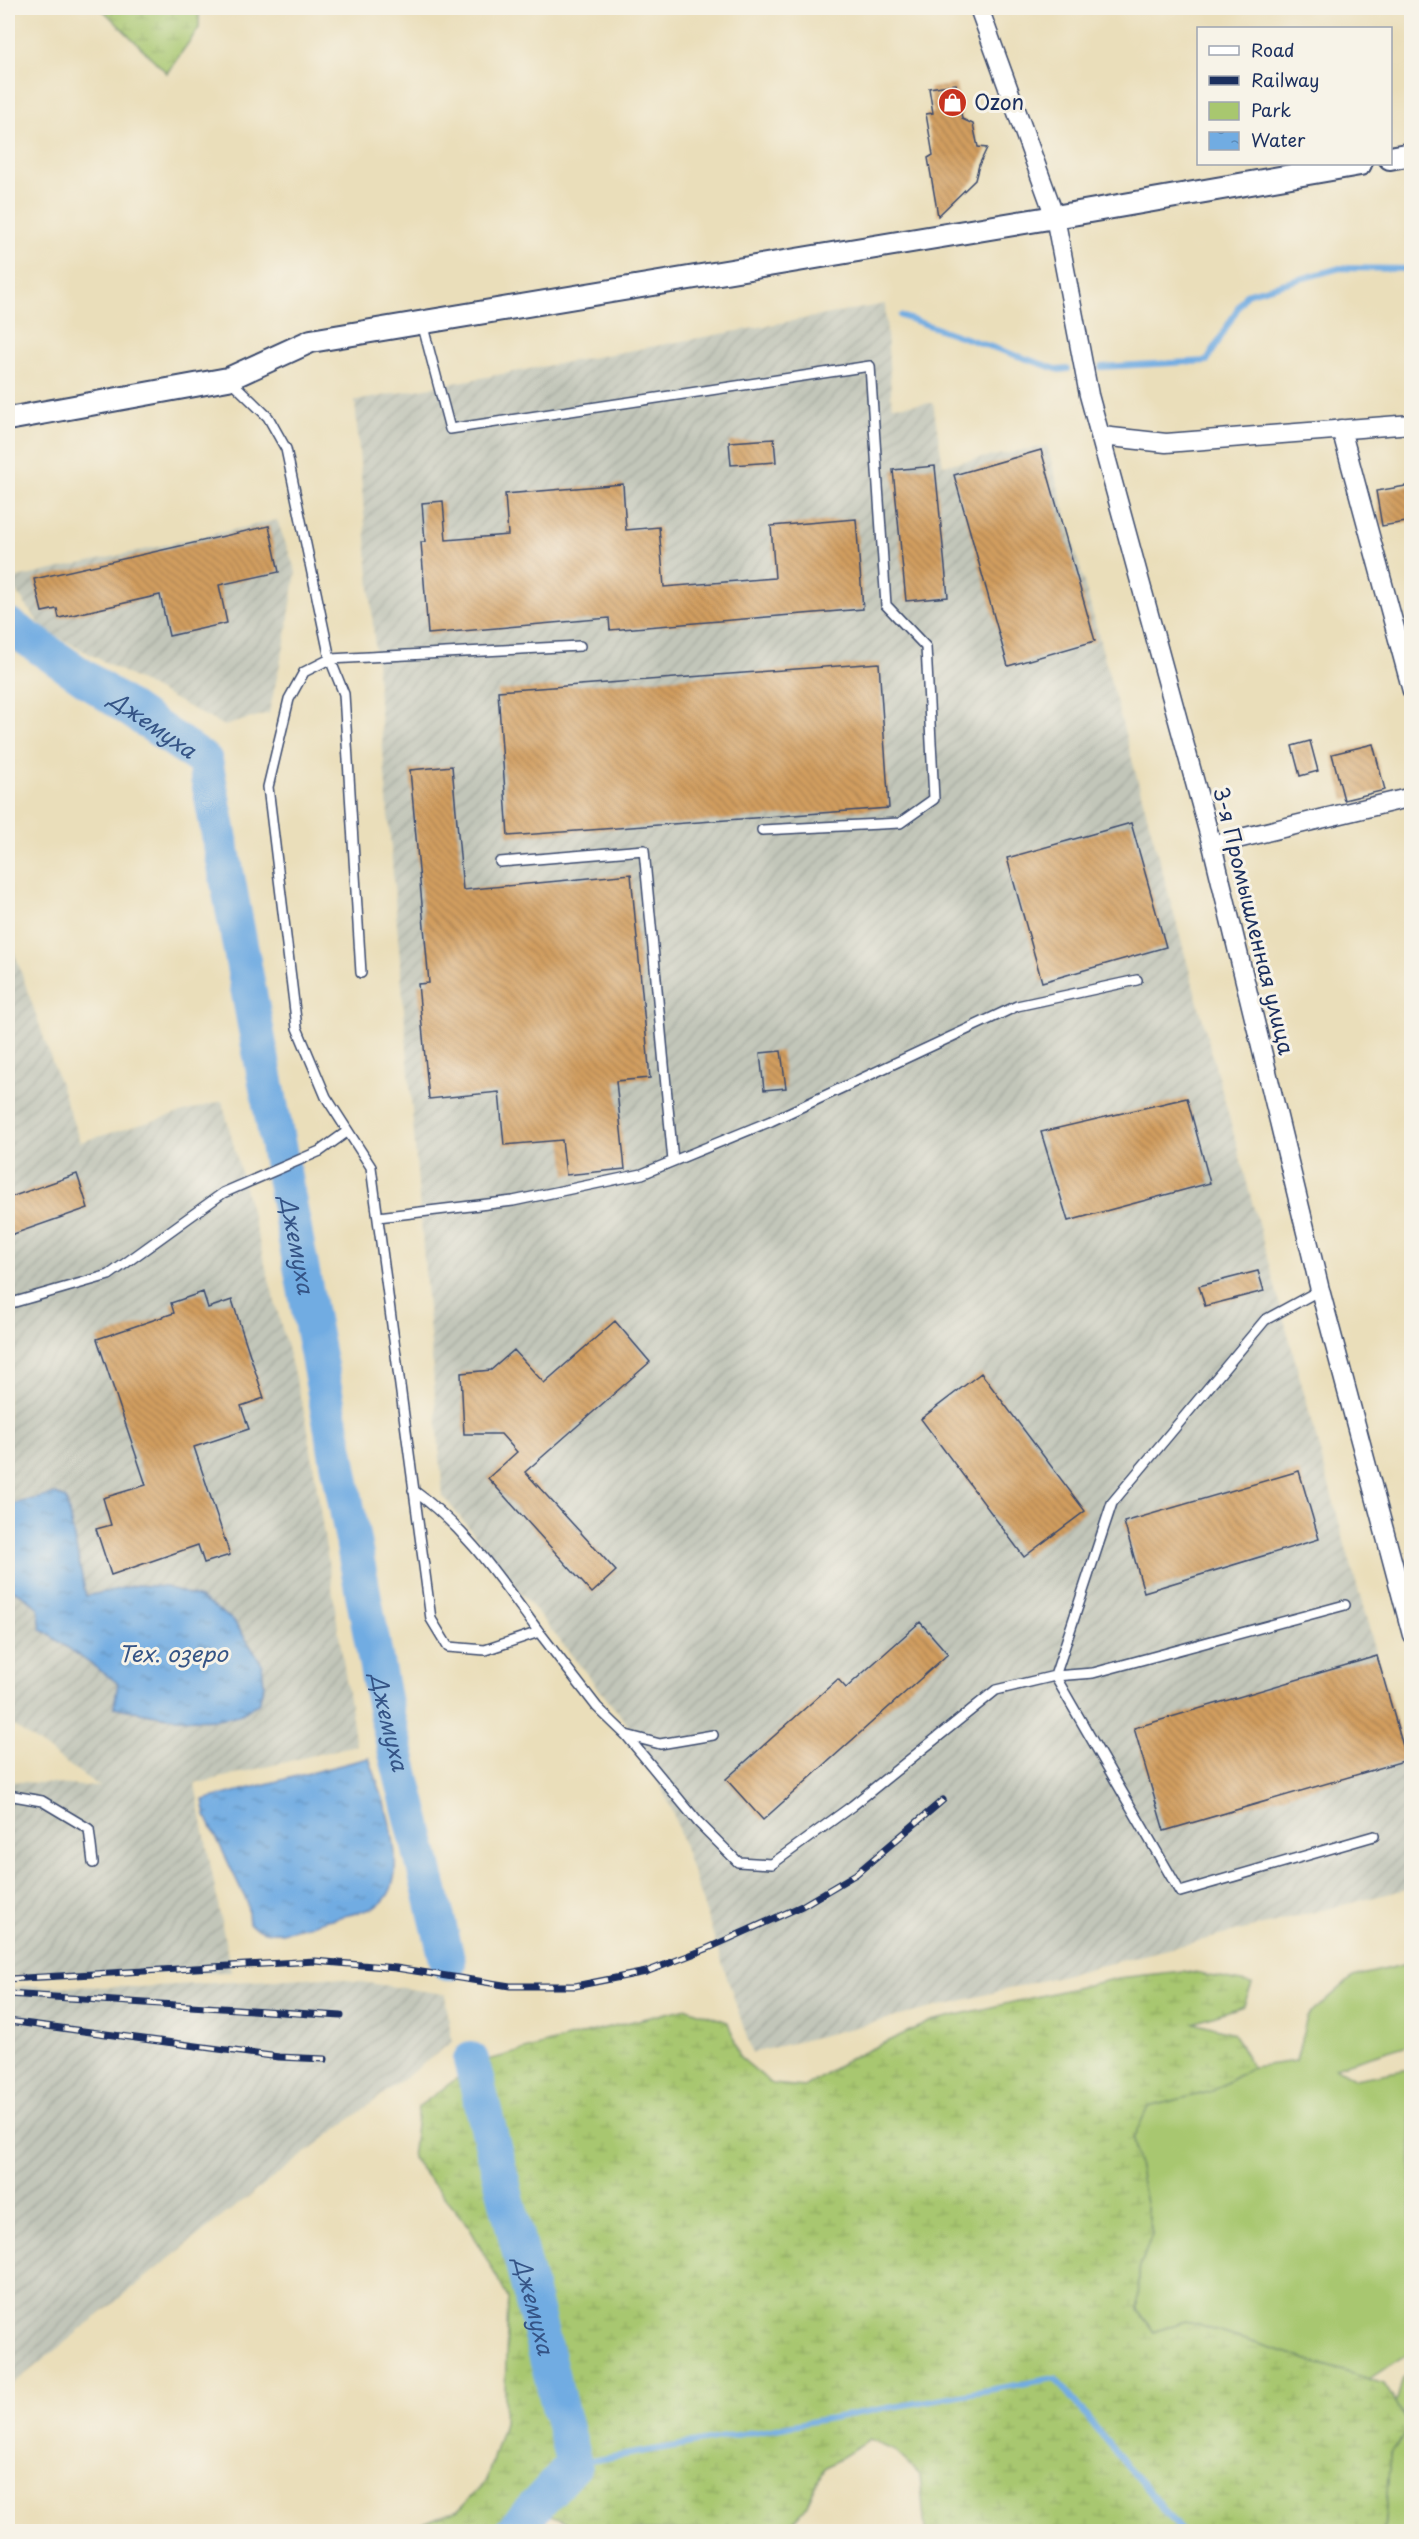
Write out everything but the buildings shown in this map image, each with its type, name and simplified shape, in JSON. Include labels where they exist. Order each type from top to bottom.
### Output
[{"type":"street","name":"3-я Промышленная улица","points":[[979,8],[1055,217],[1089,394],[1212,844],[1320,1290],[1412,1635]]},
{"type":"street","points":[[1392,158],[1412,154]]},
{"type":"street","points":[[8,419],[228,379],[311,341],[1354,165]]},
{"type":"street","points":[[1102,436],[1166,443],[1412,424]]},
{"type":"street","points":[[1341,429],[1412,691]]},
{"type":"street","points":[[1212,844],[1412,797]]},
{"type":"lane","points":[[422,323],[450,429],[870,366],[886,605],[926,647],[934,799],[900,823],[762,830]]},
{"type":"lane","points":[[228,379],[268,417],[286,450],[330,659],[344,694],[361,973]]},
{"type":"lane","points":[[539,1632],[485,1650],[448,1647],[430,1620],[371,1167],[326,1097],[297,1028],[268,787],[289,699],[304,672],[330,659],[580,646]]},
{"type":"lane","points":[[500,862],[644,850],[673,1161]]},
{"type":"lane","points":[[378,1217],[513,1201],[642,1174],[771,1121],[1017,1006],[1137,980]]},
{"type":"lane","points":[[8,1304],[109,1275],[223,1193],[320,1151],[348,1131]]},
{"type":"lane","points":[[1320,1290],[1265,1320],[1112,1503],[1054,1676],[1180,1892],[1374,1836]]},
{"type":"lane","points":[[412,1490],[436,1506],[471,1541],[597,1707],[626,1735],[698,1822],[738,1862],[772,1864],[852,1806],[996,1690],[1054,1676],[1093,1673],[1345,1605]]},
{"type":"lane","points":[[626,1735],[660,1743],[713,1735]]},
{"type":"lane","points":[[8,1796],[42,1801],[89,1829],[93,1863]]},
{"type":"shaded area","points":[[885,304],[892,406],[933,403],[943,465],[1047,446],[1345,1544],[1411,1773],[1411,1888],[752,2053],[671,1807],[632,1730],[443,1496],[355,401]]},
{"type":"shaded area","points":[[277,520],[296,572],[285,642],[269,713],[224,726],[43,629],[8,580]]},
{"type":"shaded area","points":[[8,934],[80,1142],[222,1101],[307,1423],[356,1745],[195,1784],[231,1972],[8,1976],[8,1781],[100,1787],[8,1722]]},
{"type":"shaded area","points":[[326,1977],[445,1994],[452,2042],[211,2225],[8,2388],[8,1989],[24,1986],[138,1987]]},
{"type":"green space","points":[[101,8],[199,8],[199,28],[167,73]]},
{"type":"green space","points":[[1411,1963],[1411,2044],[1335,2067],[1355,2079],[1409,2069],[1411,2079],[1411,2351],[1369,2379],[1185,2321],[1154,2332],[1138,2310],[1139,2270],[1152,2234],[1133,2139],[1148,2106],[1212,2091],[1253,2067],[1296,2061],[1307,2017],[1353,1977]]},
{"type":"green space","points":[[1183,1971],[1252,1984],[1244,2006],[1194,2022],[1233,2033],[1253,2067],[1212,2091],[1148,2107],[1133,2139],[1152,2234],[1139,2270],[1138,2310],[1154,2332],[1185,2321],[1384,2384],[1411,2426],[1390,2454],[1384,2531],[925,2531],[920,2475],[895,2451],[870,2440],[824,2468],[806,2507],[786,2530],[586,2531],[534,2509],[531,2531],[402,2531],[458,2510],[486,2481],[504,2423],[508,2298],[469,2227],[412,2158],[418,2107],[478,2063],[687,2008],[728,2022],[740,2057],[772,2084],[804,2087],[847,2060],[931,2021],[1118,1978]]},
{"type":"green space","points":[[1411,2372],[1411,2426],[1396,2403],[1403,2378]]},
{"type":"green space","points":[[1411,2426],[1411,2531],[1384,2532],[1390,2454]]},
{"type":"water","name":"Тех. озеро","points":[[56,1494],[66,1499],[86,1596],[137,1585],[166,1587],[200,1598],[234,1621],[262,1664],[264,1685],[258,1704],[237,1715],[208,1719],[176,1718],[114,1707],[118,1683],[41,1629],[38,1607],[21,1594],[8,1588],[8,1505]]},
{"type":"water","points":[[369,1758],[392,1835],[395,1857],[394,1877],[389,1894],[372,1908],[284,1932],[258,1929],[249,1924],[247,1902],[206,1816],[203,1800]]},
{"type":"waterway","points":[[1101,367],[1207,361],[1246,294],[1340,268],[1412,269]]},
{"type":"waterway","points":[[901,316],[1059,370],[1068,369]]},
{"type":"waterway","name":"Джемуха","points":[[8,625],[205,761],[384,1704],[448,1963]]},
{"type":"waterway","name":"Джемуха","points":[[471,2060],[574,2464],[512,2532]]},
{"type":"waterway","points":[[574,2464],[1055,2378],[1182,2532]]},
{"type":"railway","points":[[8,1979],[315,1961],[396,1968],[510,1986],[575,1986],[646,1972],[706,1949],[802,1906],[856,1874],[943,1800]]},
{"type":"railway","points":[[8,1994],[341,2016]]},
{"type":"railway","points":[[8,2021],[279,2057],[325,2059]]},
{"type":"place","name":"Ozon","points":[[953,103]]}]
